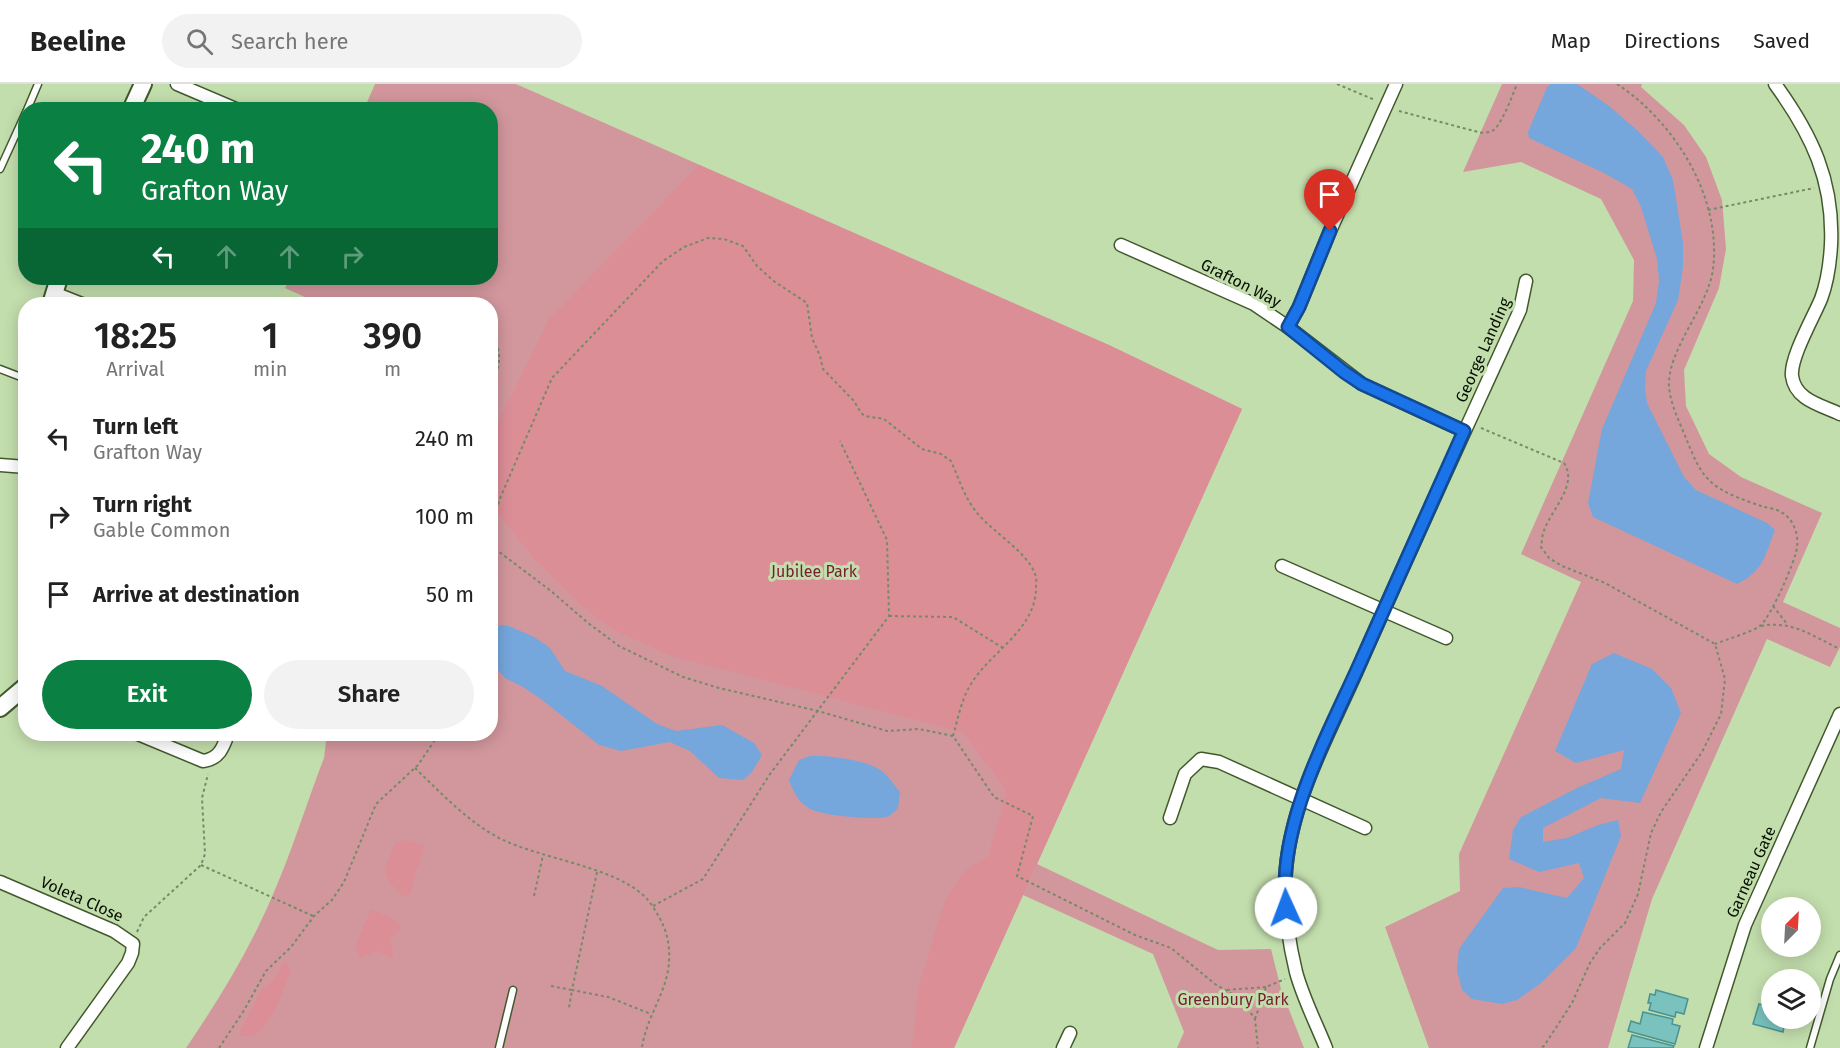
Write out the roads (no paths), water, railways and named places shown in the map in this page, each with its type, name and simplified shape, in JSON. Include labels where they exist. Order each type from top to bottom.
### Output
[{"type":"street","points":[[134,102],[142,84]]},
{"type":"street","points":[[177,84],[219,102]]},
{"type":"street","points":[[1288,327],[1299,307],[1330,231],[1396,84]]},
{"type":"street","points":[[1775,84],[1808,134],[1827,185],[1832,226],[1830,259],[1822,296],[1793,364],[1792,377],[1796,390],[1804,398],[1840,414]]},
{"type":"street","name":"Grafton Way","points":[[1121,245],[1242,298],[1288,327],[1362,384],[1464,431]]},
{"type":"street","name":"George Landing","points":[[1326,1048],[1297,974],[1285,894],[1289,847],[1301,799],[1383,610],[1520,310],[1526,281]]},
{"type":"street","points":[[0,465],[18,466]]},
{"type":"street","points":[[1282,566],[1446,638]]},
{"type":"street","points":[[0,708],[18,693]]},
{"type":"street","name":"Garneau Gate","points":[[1706,1048],[1745,925],[1840,714]]},
{"type":"street","points":[[155,741],[203,761],[212,760],[220,753],[225,741]]},
{"type":"street","points":[[1170,818],[1185,774],[1193,764],[1201,759],[1219,762],[1365,828]]},
{"type":"street","name":"Voleta Close","points":[[0,882],[114,931],[133,944],[129,963],[67,1048]]},
{"type":"street","points":[[1063,1048],[1070,1033]]},
{"type":"lane","points":[[30,102],[38,84]]},
{"type":"lane","points":[[0,169],[18,129]]},
{"type":"lane","points":[[0,369],[18,376]]},
{"type":"lane","points":[[1810,1048],[1830,980],[1840,955]]},
{"type":"lane","points":[[499,1048],[513,990]]},
{"type":"water","points":[[1551,84],[1576,84],[1609,106],[1663,157],[1673,180],[1683,243],[1683,267],[1678,300],[1646,371],[1647,403],[1684,477],[1696,490],[1767,523],[1775,530],[1766,555],[1758,568],[1737,584],[1593,517],[1588,503],[1602,429],[1656,303],[1659,281],[1657,259],[1641,207],[1632,189],[1604,173],[1529,138],[1528,132],[1547,87]]},
{"type":"water","points":[[509,626],[534,637],[550,648],[565,671],[602,686],[657,724],[676,731],[722,725],[754,743],[762,755],[752,772],[743,780],[719,778],[690,751],[670,742],[621,751],[599,745],[541,699],[505,678],[498,670],[498,627]]},
{"type":"water","points":[[1614,653],[1652,669],[1671,688],[1681,713],[1640,803],[1601,798],[1543,828],[1543,842],[1567,838],[1598,825],[1618,820],[1621,836],[1576,948],[1541,983],[1517,1000],[1502,1004],[1472,999],[1462,990],[1457,970],[1459,949],[1503,888],[1519,887],[1567,898],[1584,878],[1579,863],[1539,872],[1509,859],[1513,830],[1521,817],[1577,788],[1621,769],[1624,750],[1576,763],[1555,751],[1592,664]]},
{"type":"water","points":[[810,756],[844,759],[881,770],[900,792],[898,808],[887,817],[870,818],[833,815],[807,807],[796,795],[789,780],[799,760]]},
{"type":"park label","name":"Jubilee Park","points":[[814,571]]},
{"type":"park label","name":"Greenbury Park","points":[[1233,999]]}]
